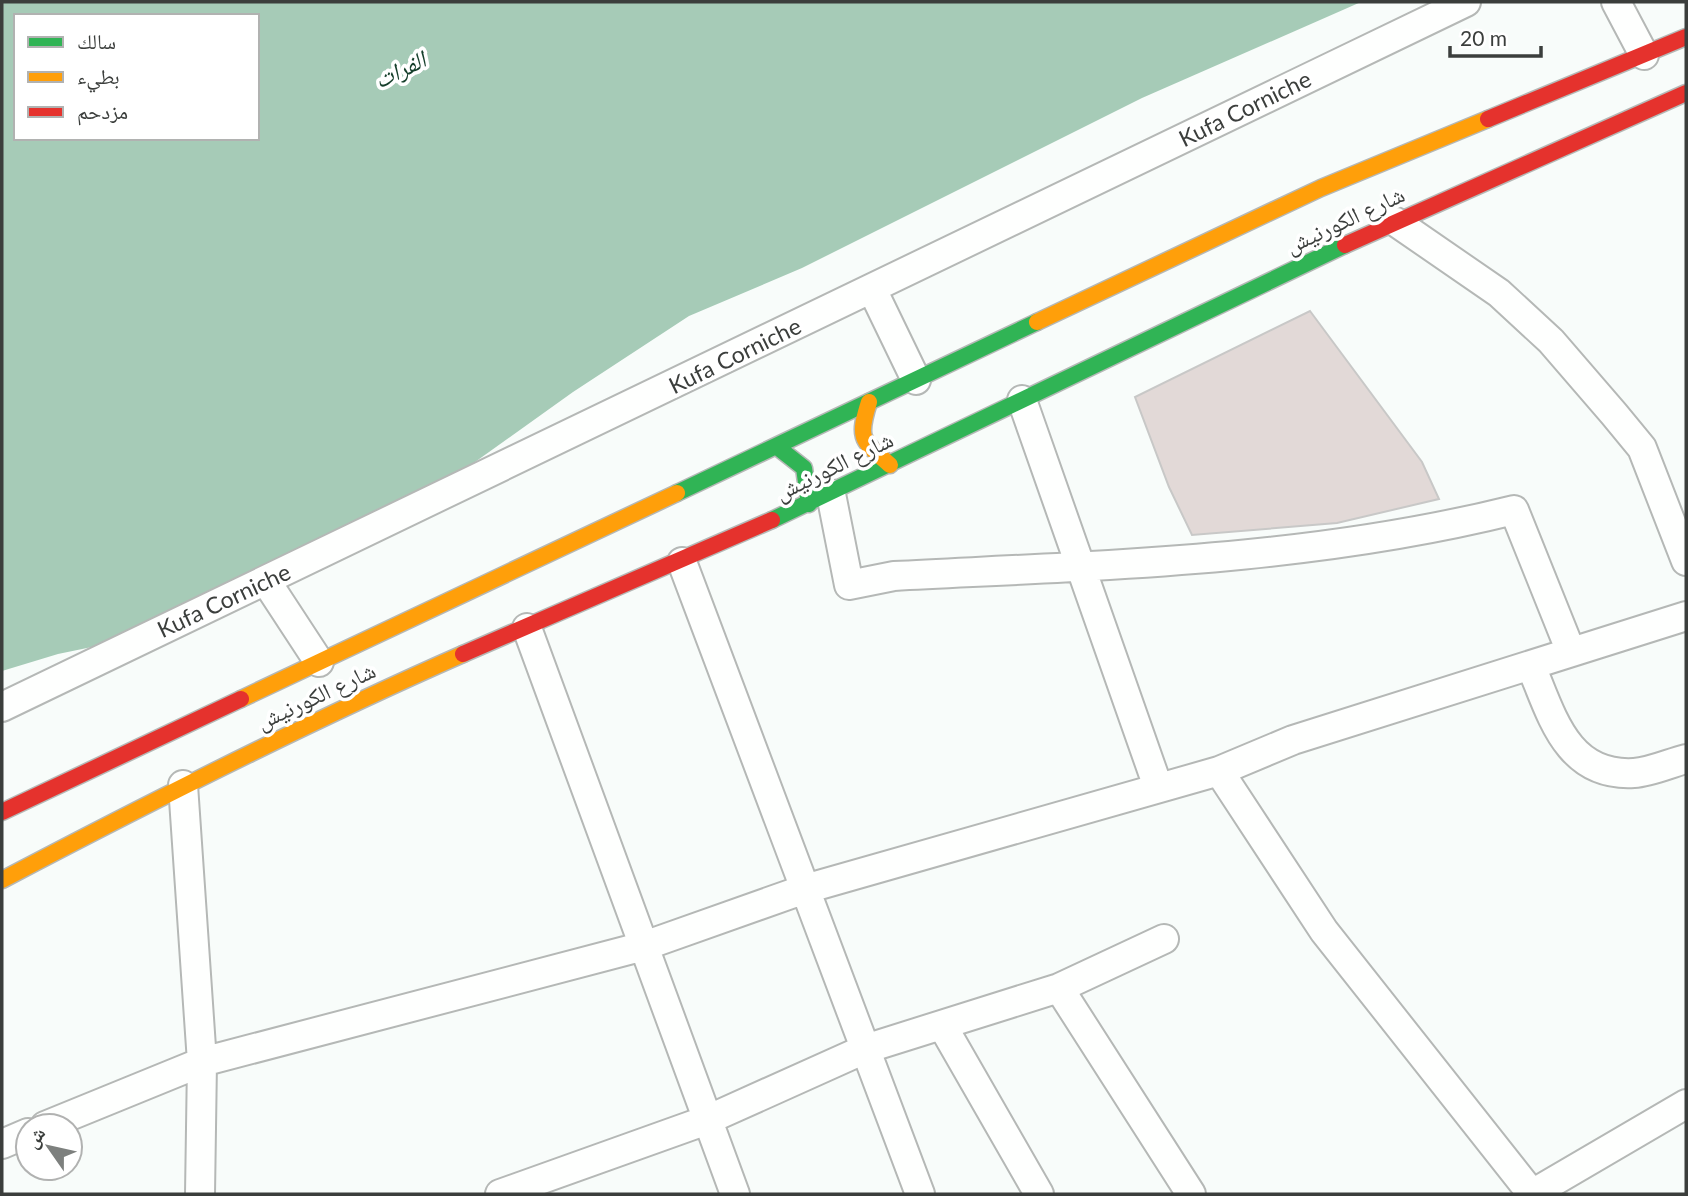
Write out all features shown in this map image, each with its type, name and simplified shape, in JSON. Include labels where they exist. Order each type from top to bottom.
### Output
[{"type":"street","name":"Kufa Corniche","points":[[2,707],[1466,2]]},
{"type":"street","points":[[1616,2],[1643,55]]},
{"type":"street","name":"شارع الكورنيش","points":[[2,813],[1321,188],[1686,37]]},
{"type":"street","name":"شارع الكورنيش","points":[[2,880],[183,785],[342,707],[682,562],[820,499],[1396,222],[1686,93]]},
{"type":"street","points":[[1396,222],[1499,293],[1551,341],[1614,414],[1642,449],[1686,561]]},
{"type":"street","points":[[872,289],[916,380]]},
{"type":"street","points":[[1022,400],[1158,787]]},
{"type":"street","points":[[869,402],[861,428],[863,441],[890,465]]},
{"type":"street","points":[[776,446],[797,458],[806,470],[820,499],[849,585],[894,576],[1225,558],[1338,546],[1423,531],[1514,510],[1571,652]]},
{"type":"street","points":[[682,562],[920,1194]]},
{"type":"street","points":[[266,581],[319,662]]},
{"type":"street","points":[[79,1112],[202,1062],[644,946],[805,889],[1219,771],[1293,740],[1686,616]]},
{"type":"street","points":[[527,628],[734,1194]]},
{"type":"street","points":[[1531,666],[1559,732],[1575,755],[1598,767],[1634,773],[1686,759]]},
{"type":"street","points":[[1219,771],[1324,931],[1532,1194],[1686,1104]]},
{"type":"street","points":[[183,785],[202,1062],[200,1194]]},
{"type":"street","points":[[500,1194],[555,1185],[865,1049],[1059,988],[1164,939]]},
{"type":"street","points":[[1059,988],[1191,1194]]},
{"type":"street","points":[[942,1025],[1039,1194]]},
{"type":"water","name":"الفرات","points":[[2,2],[1361,2],[1142,98],[802,268],[689,316],[573,392],[468,467],[116,642],[58,654],[2,671]]},
{"type":"building","points":[[1310,311],[1422,462],[1439,499],[1337,523],[1192,535],[1169,487],[1135,397]]},
{"type":"traffic: fast","points":[[772,520],[1345,245]]},
{"type":"traffic: fast","points":[[677,493],[1037,322]]},
{"type":"traffic: fast","points":[[776,446],[804,468],[809,504]]},
{"type":"traffic: slow","points":[[1037,322],[1321,188],[1488,119]]},
{"type":"traffic: slow","points":[[869,402],[863,424],[864,438],[890,465]]},
{"type":"traffic: slow","points":[[241,699],[677,493]]},
{"type":"traffic: slow","points":[[2,880],[231,763],[463,654]]},
{"type":"traffic: jam","points":[[1488,119],[1686,37]]},
{"type":"traffic: jam","points":[[1345,245],[1686,93]]},
{"type":"traffic: jam","points":[[463,654],[772,520]]},
{"type":"traffic: jam","points":[[2,812],[241,699]]}]
